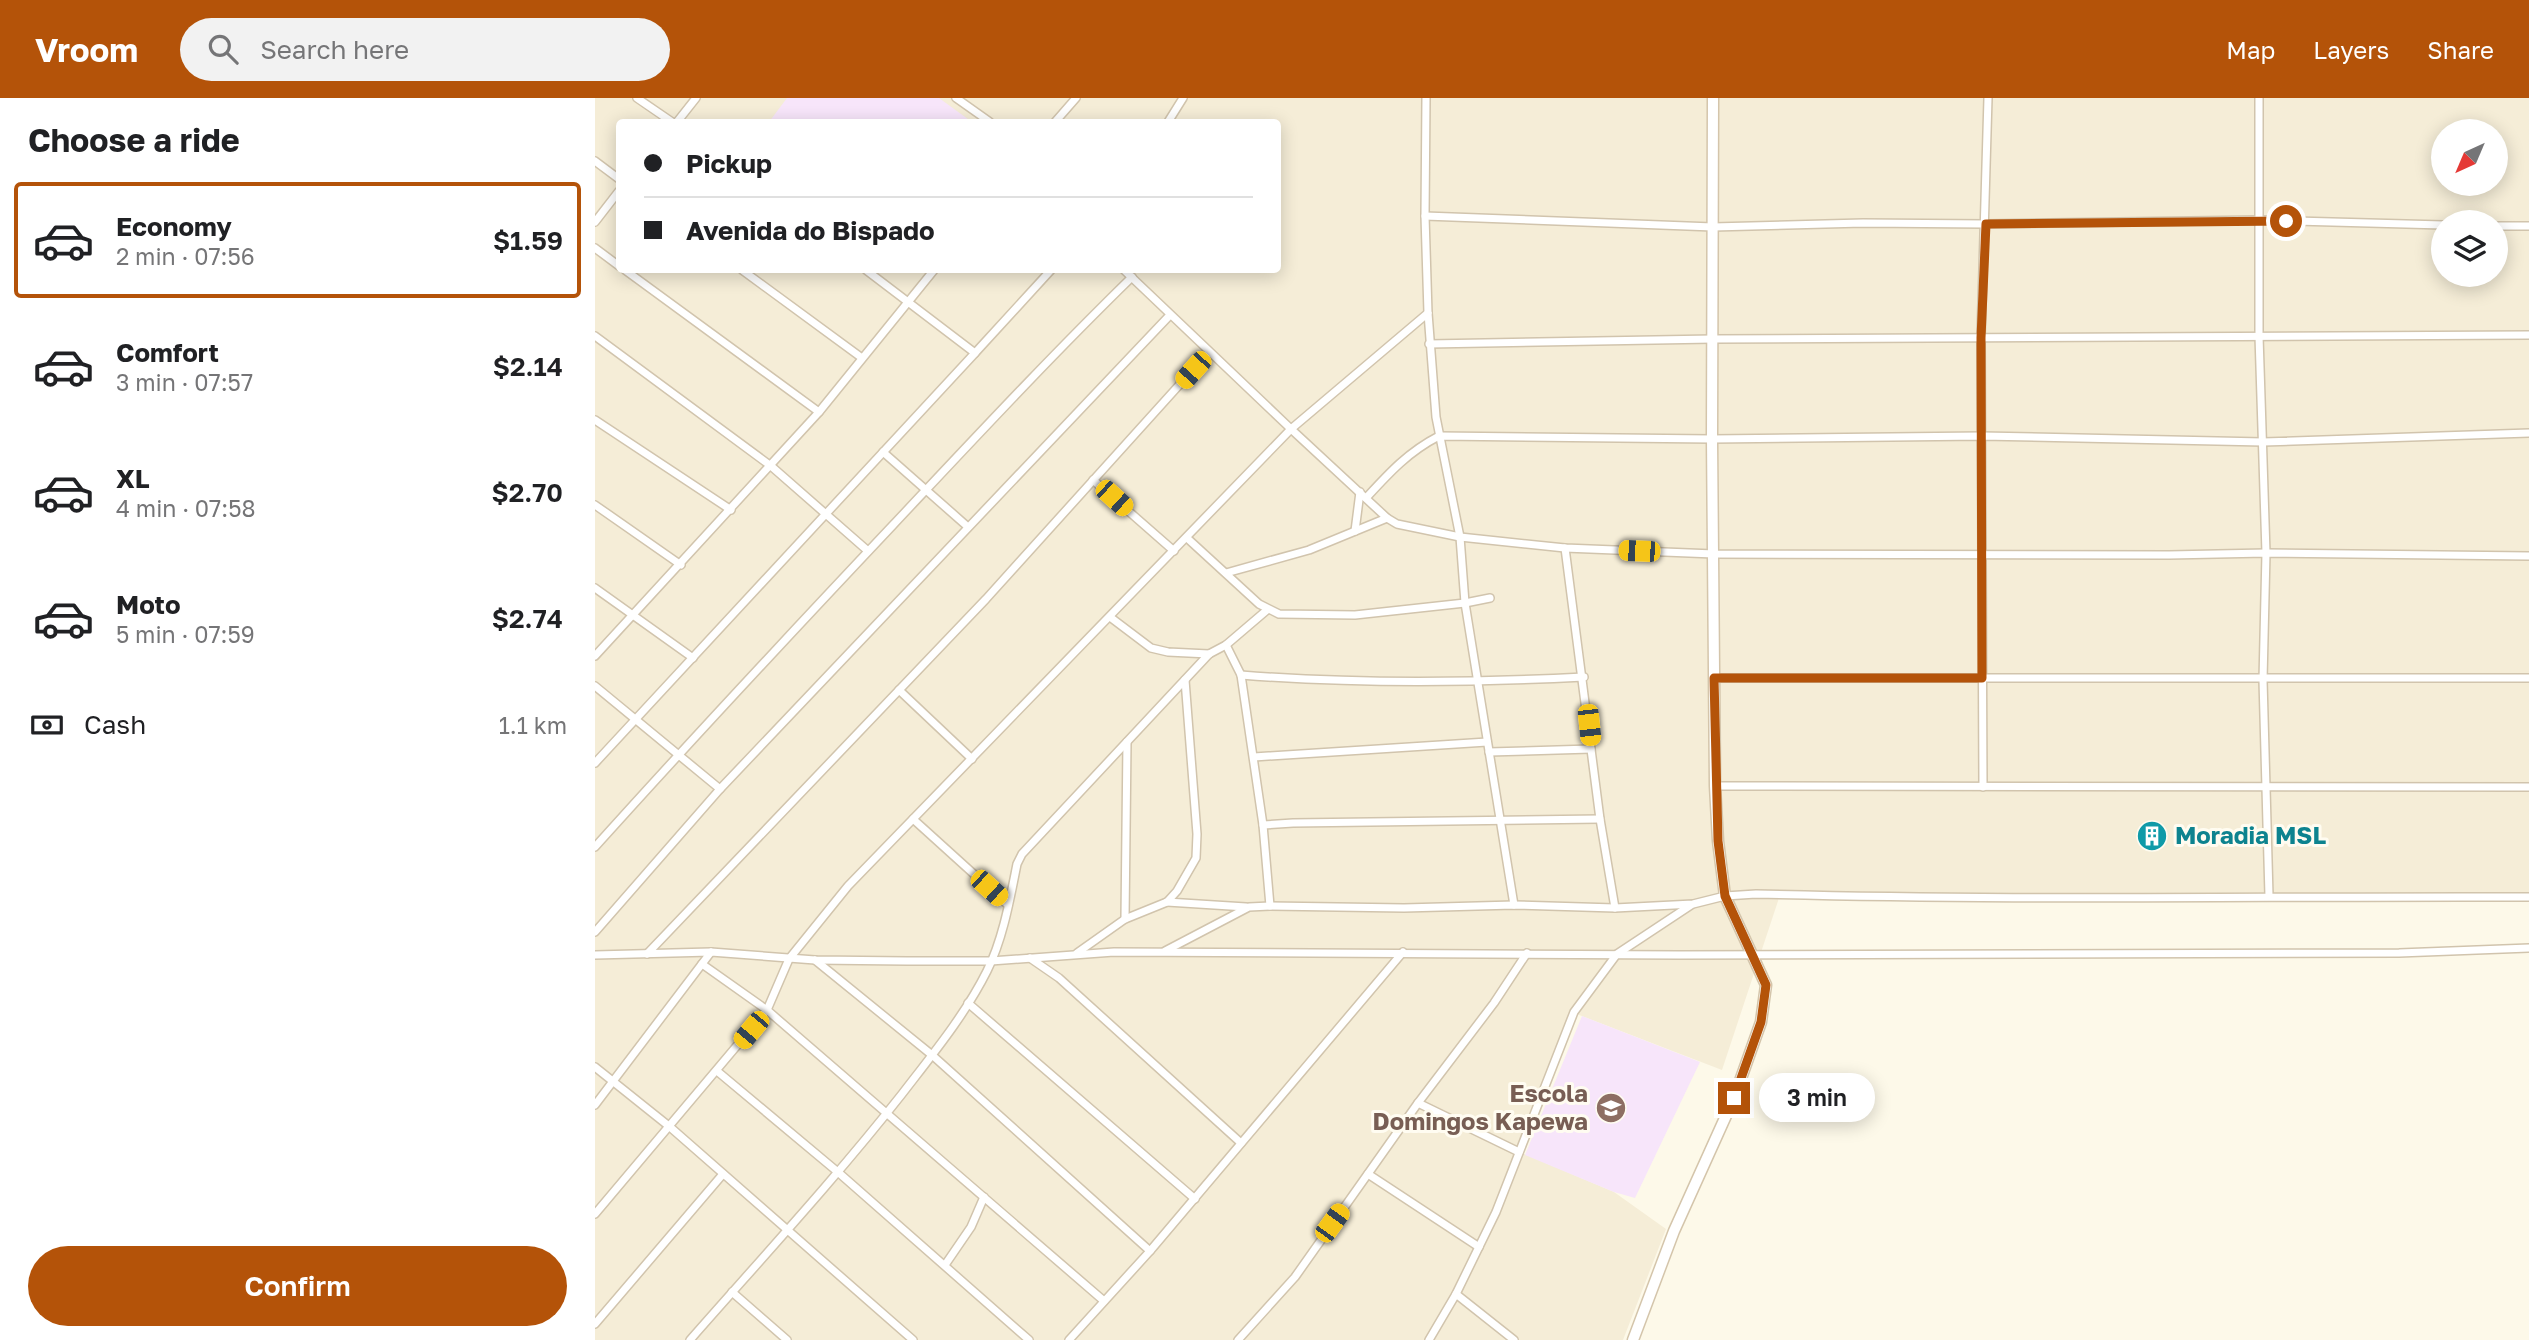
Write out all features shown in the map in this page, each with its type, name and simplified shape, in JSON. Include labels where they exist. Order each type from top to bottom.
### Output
[{"type":"main road","points":[[1633,1340],[1674,1231],[1734,1098],[1761,1022],[1766,985],[1725,896],[1718,841],[1715,786],[1712,439],[1713,98]]},
{"type":"street","points":[[637,98],[668,119]]},
{"type":"street","points":[[679,119],[696,98]]},
{"type":"street","points":[[956,98],[986,119]]},
{"type":"street","points":[[1058,119],[1076,98]]},
{"type":"street","points":[[1170,119],[1183,98]]},
{"type":"street","points":[[1426,98],[1425,216],[1429,344],[1439,436],[1459,537],[1465,603],[1514,905]]},
{"type":"street","points":[[1983,787],[1981,338],[1988,98]]},
{"type":"street","points":[[2259,98],[2259,336],[2266,553],[2263,680],[2269,896]]},
{"type":"street","points":[[595,161],[616,177]]},
{"type":"street","points":[[595,222],[616,195]]},
{"type":"street","points":[[1425,216],[1713,228],[1863,223],[2260,220],[2431,225]]},
{"type":"street","points":[[2508,226],[2529,226]]},
{"type":"street","points":[[595,248],[616,264]]},
{"type":"street","points":[[629,273],[819,412]]},
{"type":"street","points":[[746,273],[862,358]]},
{"type":"street","points":[[870,273],[975,353]]},
{"type":"street","points":[[595,656],[819,412],[931,273]]},
{"type":"street","points":[[595,763],[1048,273]]},
{"type":"street","points":[[1127,273],[1387,518],[1397,524],[1459,537],[1565,548],[1714,554],[2266,553],[2529,556]]},
{"type":"street","points":[[595,847],[679,753],[927,489],[1132,277]]},
{"type":"street","points":[[595,1214],[767,1010],[789,959],[848,886],[1291,429],[1428,313]]},
{"type":"street","points":[[595,932],[720,789],[1170,315]]},
{"type":"street","points":[[1429,344],[1713,339],[2529,335]]},
{"type":"street","points":[[595,336],[771,466],[869,551]]},
{"type":"street","points":[[647,954],[899,690],[1209,352]]},
{"type":"street","points":[[595,420],[731,510]]},
{"type":"street","points":[[1355,531],[1363,495],[1416,448],[1439,436],[1712,439],[1982,436],[2263,442],[2529,433]]},
{"type":"street","points":[[883,452],[968,527]]},
{"type":"street","points":[[1093,480],[1174,551]]},
{"type":"street","points":[[595,505],[681,565]]},
{"type":"street","points":[[1226,573],[1309,550],[1387,518]]},
{"type":"street","points":[[1187,538],[1267,610],[1279,614],[1355,615],[1490,598]]},
{"type":"street","points":[[1565,548],[1584,677],[1600,819],[1615,908]]},
{"type":"street","points":[[595,588],[693,657]]},
{"type":"street","points":[[690,1340],[839,1173],[932,1055],[968,1003],[991,961],[1017,864],[1023,854],[1209,654],[1226,645],[1267,610]]},
{"type":"street","points":[[1110,617],[1151,648],[1168,652],[1209,654]]},
{"type":"street","points":[[1226,645],[1241,675],[1263,825],[1270,906]]},
{"type":"street","points":[[1241,675],[1311,680],[1478,683],[1584,677]]},
{"type":"street","points":[[1714,678],[2529,678]]},
{"type":"street","points":[[1167,902],[1177,891],[1196,858],[1197,834],[1185,680]]},
{"type":"street","points":[[595,686],[720,789]]},
{"type":"street","points":[[899,690],[972,759]]},
{"type":"street","points":[[1125,919],[1127,742]]},
{"type":"street","points":[[1254,757],[1487,742]]},
{"type":"street","points":[[1489,751],[1591,749]]},
{"type":"street","points":[[1715,786],[2529,787]]},
{"type":"street","points":[[913,819],[1008,905]]},
{"type":"street","points":[[1263,825],[1600,819]]},
{"type":"street","points":[[1076,953],[1125,919],[1167,902],[1249,907],[1404,908],[1514,905],[1615,908],[1693,904],[1725,896],[1756,894],[1980,899],[2529,897]]},
{"type":"street","points":[[1429,1340],[1456,1294],[1496,1213],[1574,1013],[1617,954],[1693,904]]},
{"type":"street","points":[[1161,953],[1249,907]]},
{"type":"street","points":[[595,956],[712,952],[815,961],[991,961],[1076,953],[2399,953],[2529,948]]},
{"type":"street","points":[[595,1105],[712,952]]},
{"type":"street","points":[[1069,1340],[1195,1199],[1403,952]]},
{"type":"street","points":[[1238,1340],[1295,1277],[1418,1103],[1471,1035],[1527,953]]},
{"type":"street","points":[[1030,958],[1059,978],[1241,1143]]},
{"type":"street","points":[[815,961],[932,1055],[1150,1251]]},
{"type":"street","points":[[702,964],[767,1010],[1104,1301]]},
{"type":"street","points":[[968,1003],[1195,1199]]},
{"type":"street","points":[[595,1067],[670,1127],[913,1340]]},
{"type":"street","points":[[717,1070],[946,1265],[1029,1340]]},
{"type":"street","points":[[1418,1103],[1519,1152]]},
{"type":"street","points":[[595,1324],[723,1174]]},
{"type":"street","points":[[1368,1174],[1479,1247]]},
{"type":"street","points":[[946,1265],[971,1227],[984,1197]]},
{"type":"street","points":[[732,1292],[787,1340]]},
{"type":"street","points":[[1456,1294],[1514,1340]]},
{"type":"shaded area","points":[[595,98],[2529,98],[2529,897],[1780,895],[1722,1070],[1574,1013],[1520,1152],[1614,1192],[1666,1229],[1623,1340],[595,1340]]},
{"type":"shaded area","points":[[787,98],[939,98],[968,119],[771,119]]},
{"type":"shaded area","name":"Escola Domingos Kapewa","points":[[1582,1016],[1700,1062],[1635,1198],[1525,1155]]},
{"type":"place","name":"Moradia MSL","points":[[2152,836]]},
{"type":"place","name":"Escola Domingos Kapewa","points":[[1611,1108]]},
{"type":"route","points":[[1734,1098],[1761,1022],[1766,985],[1725,896],[1715,786],[1714,678],[1982,678],[1981,338],[1986,224],[2286,221]]}]
